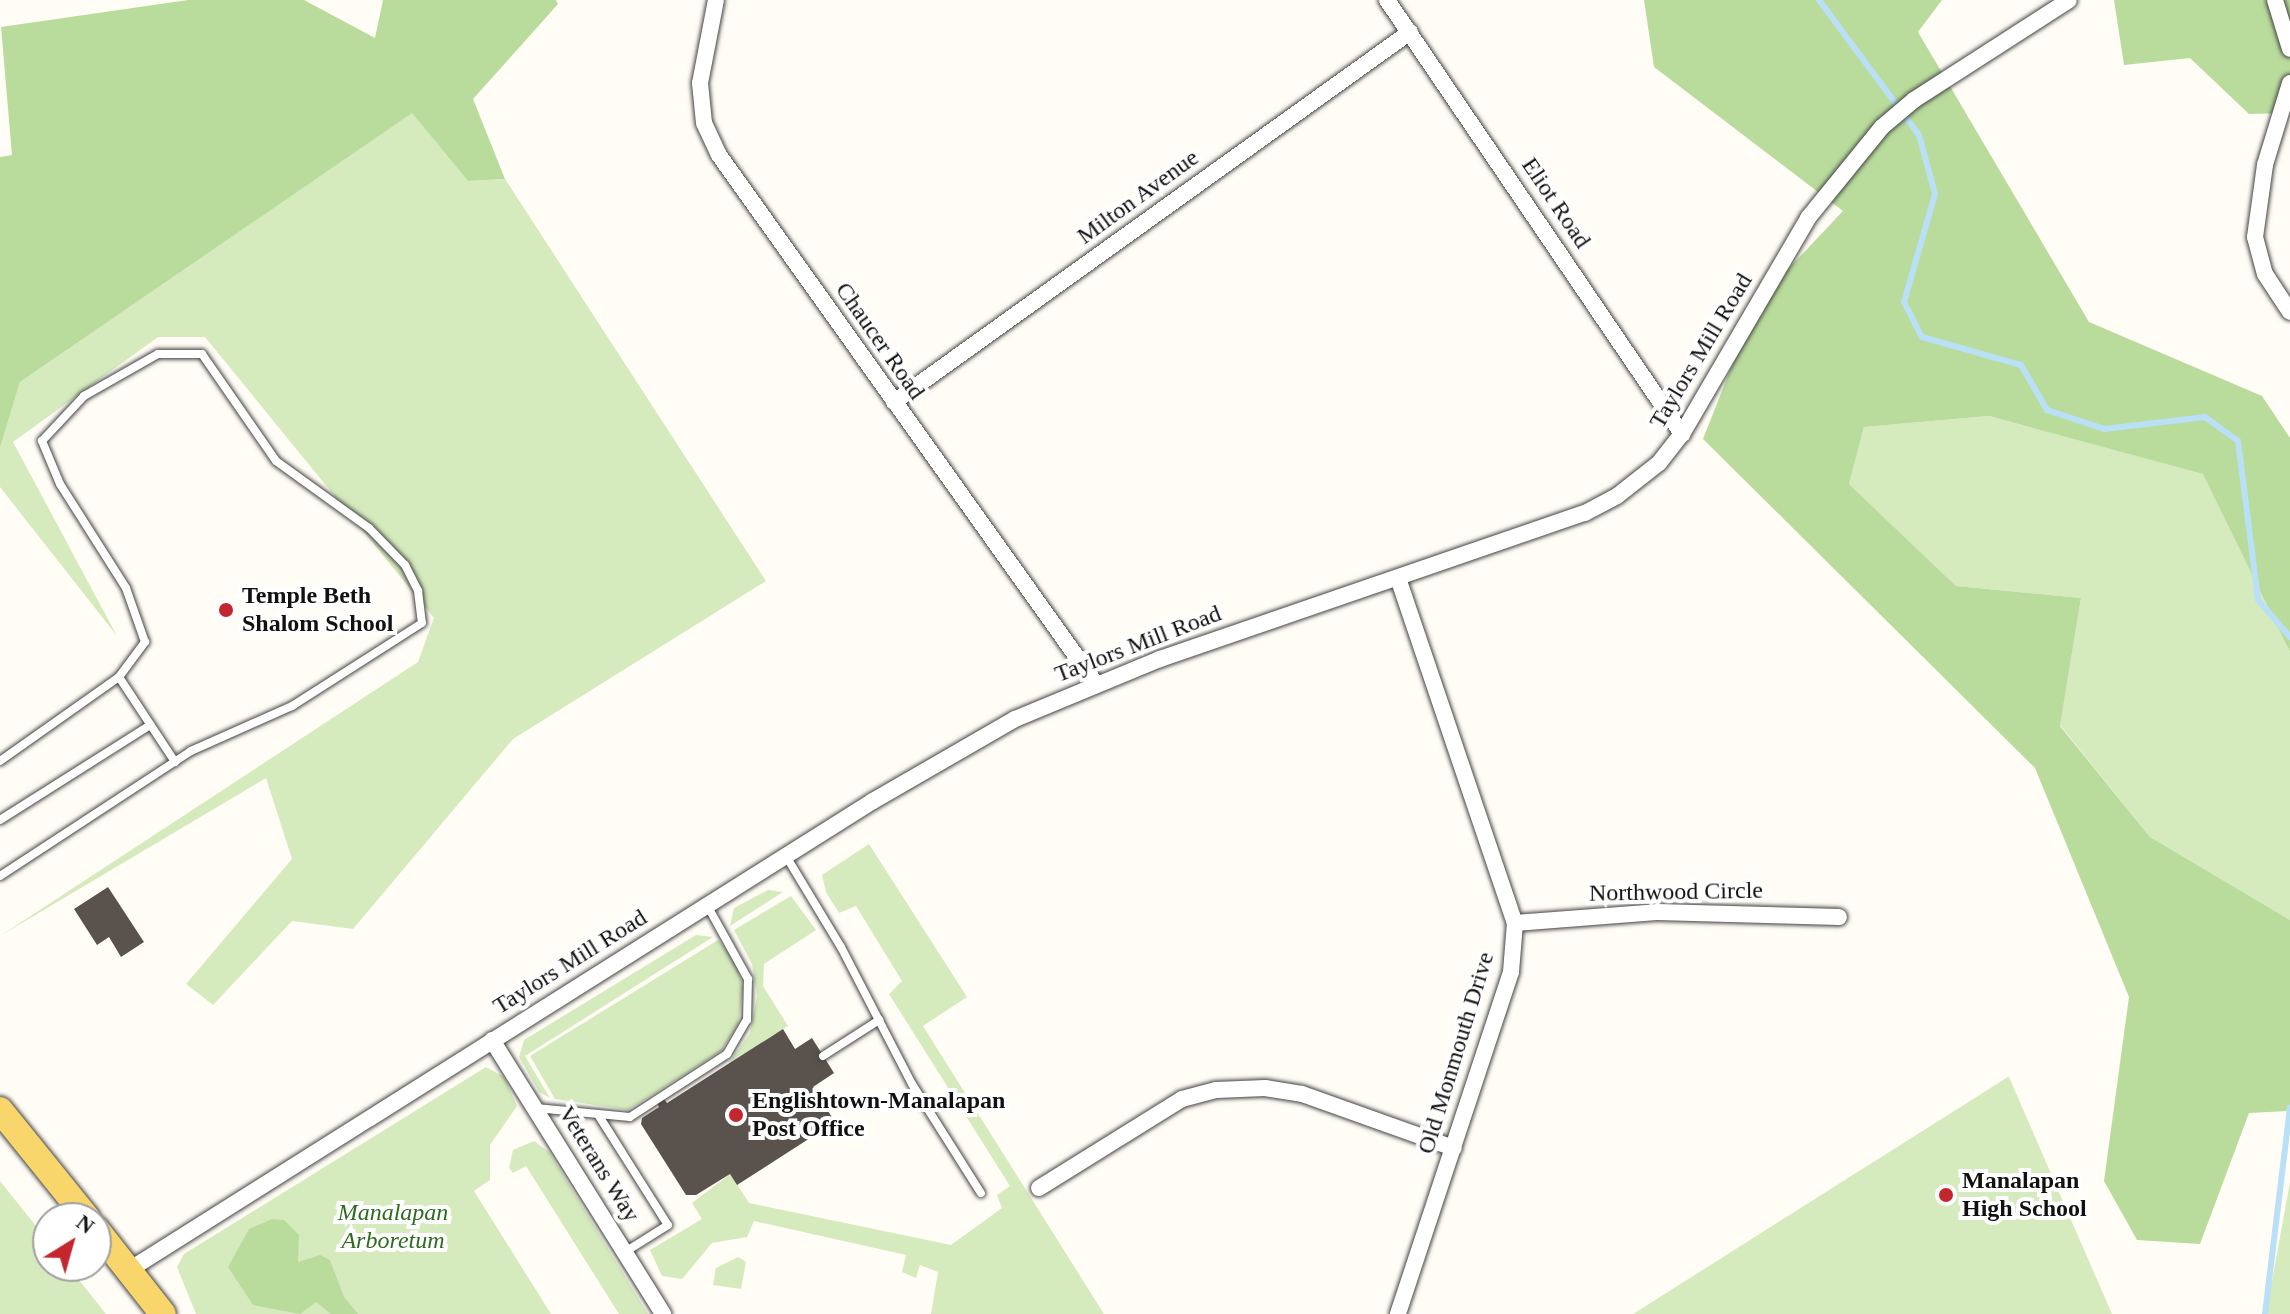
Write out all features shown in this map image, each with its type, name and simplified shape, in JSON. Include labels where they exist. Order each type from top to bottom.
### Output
[{"type":"main road","points":[[0,1110],[74,1202]]},
{"type":"main road","points":[[112,1249],[163,1314]]},
{"type":"street","name":"Chaucer Road","points":[[716,0],[700,83],[708,135],[1096,684]]},
{"type":"street","name":"Eliot Road","points":[[1387,0],[1682,434]]},
{"type":"street","name":"Taylors Mill Road","points":[[129,1270],[953,753],[1096,684],[1602,505],[1659,463],[1682,434],[1724,370],[1808,218],[1882,127],[1914,100],[2069,0]]},
{"type":"street","points":[[2275,0],[2290,49]]},
{"type":"street","name":"Milton Avenue","points":[[894,402],[1410,32]]},
{"type":"street","points":[[2290,83],[2265,165],[2255,237],[2265,274],[2290,312]]},
{"type":"street","name":"Old Monmouth Drive","points":[[1398,578],[1515,923],[1511,972],[1398,1314]]},
{"type":"street","name":"Northwood Circle","points":[[1515,923],[1657,912],[1839,917]]},
{"type":"street","name":"Veterans Way","points":[[492,1040],[663,1314]]},
{"type":"street","points":[[1039,1188],[1182,1099],[1216,1090],[1265,1088],[1302,1094],[1454,1148]]},
{"type":"lane","points":[[0,761],[119,677],[145,642],[126,588],[60,484],[42,441],[84,396],[158,354],[202,354],[276,461],[369,528],[405,565],[418,591],[422,623],[292,706],[175,762],[0,876]]},
{"type":"lane","points":[[119,677],[175,762]]},
{"type":"lane","points":[[0,820],[150,725]]},
{"type":"lane","points":[[786,856],[981,1193]]},
{"type":"lane","points":[[535,1107],[599,1116],[633,1115],[719,1062],[741,1034],[750,1004],[747,972],[707,905]]},
{"type":"lane","points":[[823,1056],[879,1020]]},
{"type":"lane","points":[[599,1116],[668,1225],[625,1252]]},
{"type":"green space","points":[[188,0],[304,0],[375,38],[383,0],[556,0],[558,4],[473,99],[505,179],[468,181],[412,113],[20,382],[0,448],[0,157],[12,155],[1,27]]},
{"type":"green space","points":[[1644,0],[1942,0],[1918,32],[2089,322],[2262,396],[2290,438],[2290,652],[2203,474],[1989,416],[1864,427],[1849,484],[1956,586],[2081,598],[2060,726],[2150,837],[2290,920],[2290,1111],[2249,1113],[2200,1244],[2137,1240],[2104,1181],[2129,997],[2035,768],[1703,439],[1757,302],[1843,211],[1654,67]]},
{"type":"green space","points":[[2114,0],[2290,0],[2290,113],[2249,114],[2190,58],[2124,65]]},
{"type":"green space","points":[[412,112],[468,181],[505,179],[766,581],[513,739],[353,929],[292,921],[213,1005],[186,984],[292,859],[266,778],[0,936],[418,662],[434,618],[205,337],[158,337],[13,442],[117,636],[0,487],[0,448],[20,382]]},
{"type":"green space","points":[[1989,416],[2204,474],[2290,652],[2290,920],[2150,837],[2060,725],[2081,598],[1956,586],[1849,484],[1864,427]]},
{"type":"green space","points":[[869,844],[967,997],[923,1026],[1104,1314],[931,1314],[938,1272],[920,1265],[916,1278],[902,1272],[906,1255],[754,1221],[747,1237],[712,1243],[682,1279],[662,1276],[650,1250],[702,1219],[692,1203],[730,1174],[749,1203],[951,1245],[1002,1208],[997,1195],[1010,1186],[889,994],[902,981],[856,906],[839,913],[826,892],[822,875]]},
{"type":"green space","points":[[768,890],[783,892],[730,926],[734,908]]},
{"type":"green space","points":[[791,896],[816,930],[764,964],[763,986],[788,1026],[729,1063],[750,1033],[757,996],[752,964],[734,930]]},
{"type":"green space","points":[[696,935],[713,937],[525,1056],[550,1098],[539,1092],[519,1057],[524,1040]]},
{"type":"green space","points":[[718,940],[736,962],[743,988],[738,1024],[721,1051],[628,1110],[555,1099],[530,1056]]},
{"type":"green space","name":"Manalapan Arboretum","points":[[486,1067],[504,1077],[517,1106],[490,1145],[490,1180],[474,1191],[551,1314],[196,1314],[177,1267],[184,1254]]},
{"type":"green space","name":"Manalapan High School","points":[[2008,1077],[2112,1314],[1633,1314]]},
{"type":"green space","points":[[534,1141],[549,1152],[648,1314],[619,1314],[526,1166],[513,1173],[509,1168],[513,1150]]},
{"type":"green space","points":[[0,1181],[32,1221],[32,1282],[81,1282],[106,1314],[0,1314]]},
{"type":"green space","points":[[2290,1182],[2290,1314],[2266,1314]]},
{"type":"green space","points":[[272,1219],[284,1220],[299,1235],[298,1262],[320,1255],[330,1260],[344,1297],[358,1314],[331,1314],[316,1302],[300,1314],[253,1305],[228,1267],[249,1229]]},
{"type":"green space","points":[[738,1257],[746,1262],[741,1289],[713,1285],[716,1268]]},
{"type":"building","points":[[108,887],[144,942],[121,957],[109,937],[97,945],[74,909]]},
{"type":"building","name":"Englishtown-Manalapan Post Office","points":[[783,1029],[795,1049],[812,1038],[834,1073],[813,1087],[835,1122],[737,1185],[730,1174],[696,1195],[686,1195],[641,1124],[642,1118],[659,1107],[657,1103],[664,1099],[667,1103]]},
{"type":"waterway","points":[[1819,0],[1919,135],[1935,194],[1904,302],[1922,337],[2021,365],[2047,410],[2104,429],[2205,417],[2238,441],[2258,600],[2290,637]]},
{"type":"waterway","points":[[2265,1314],[2290,1108]]},
{"type":"place","name":"Temple Beth Shalom School","points":[[226,610]]},
{"type":"place","name":"Englishtown-Manalapan Post Office","points":[[736,1115]]},
{"type":"place","name":"Manalapan High School","points":[[1946,1195]]}]
